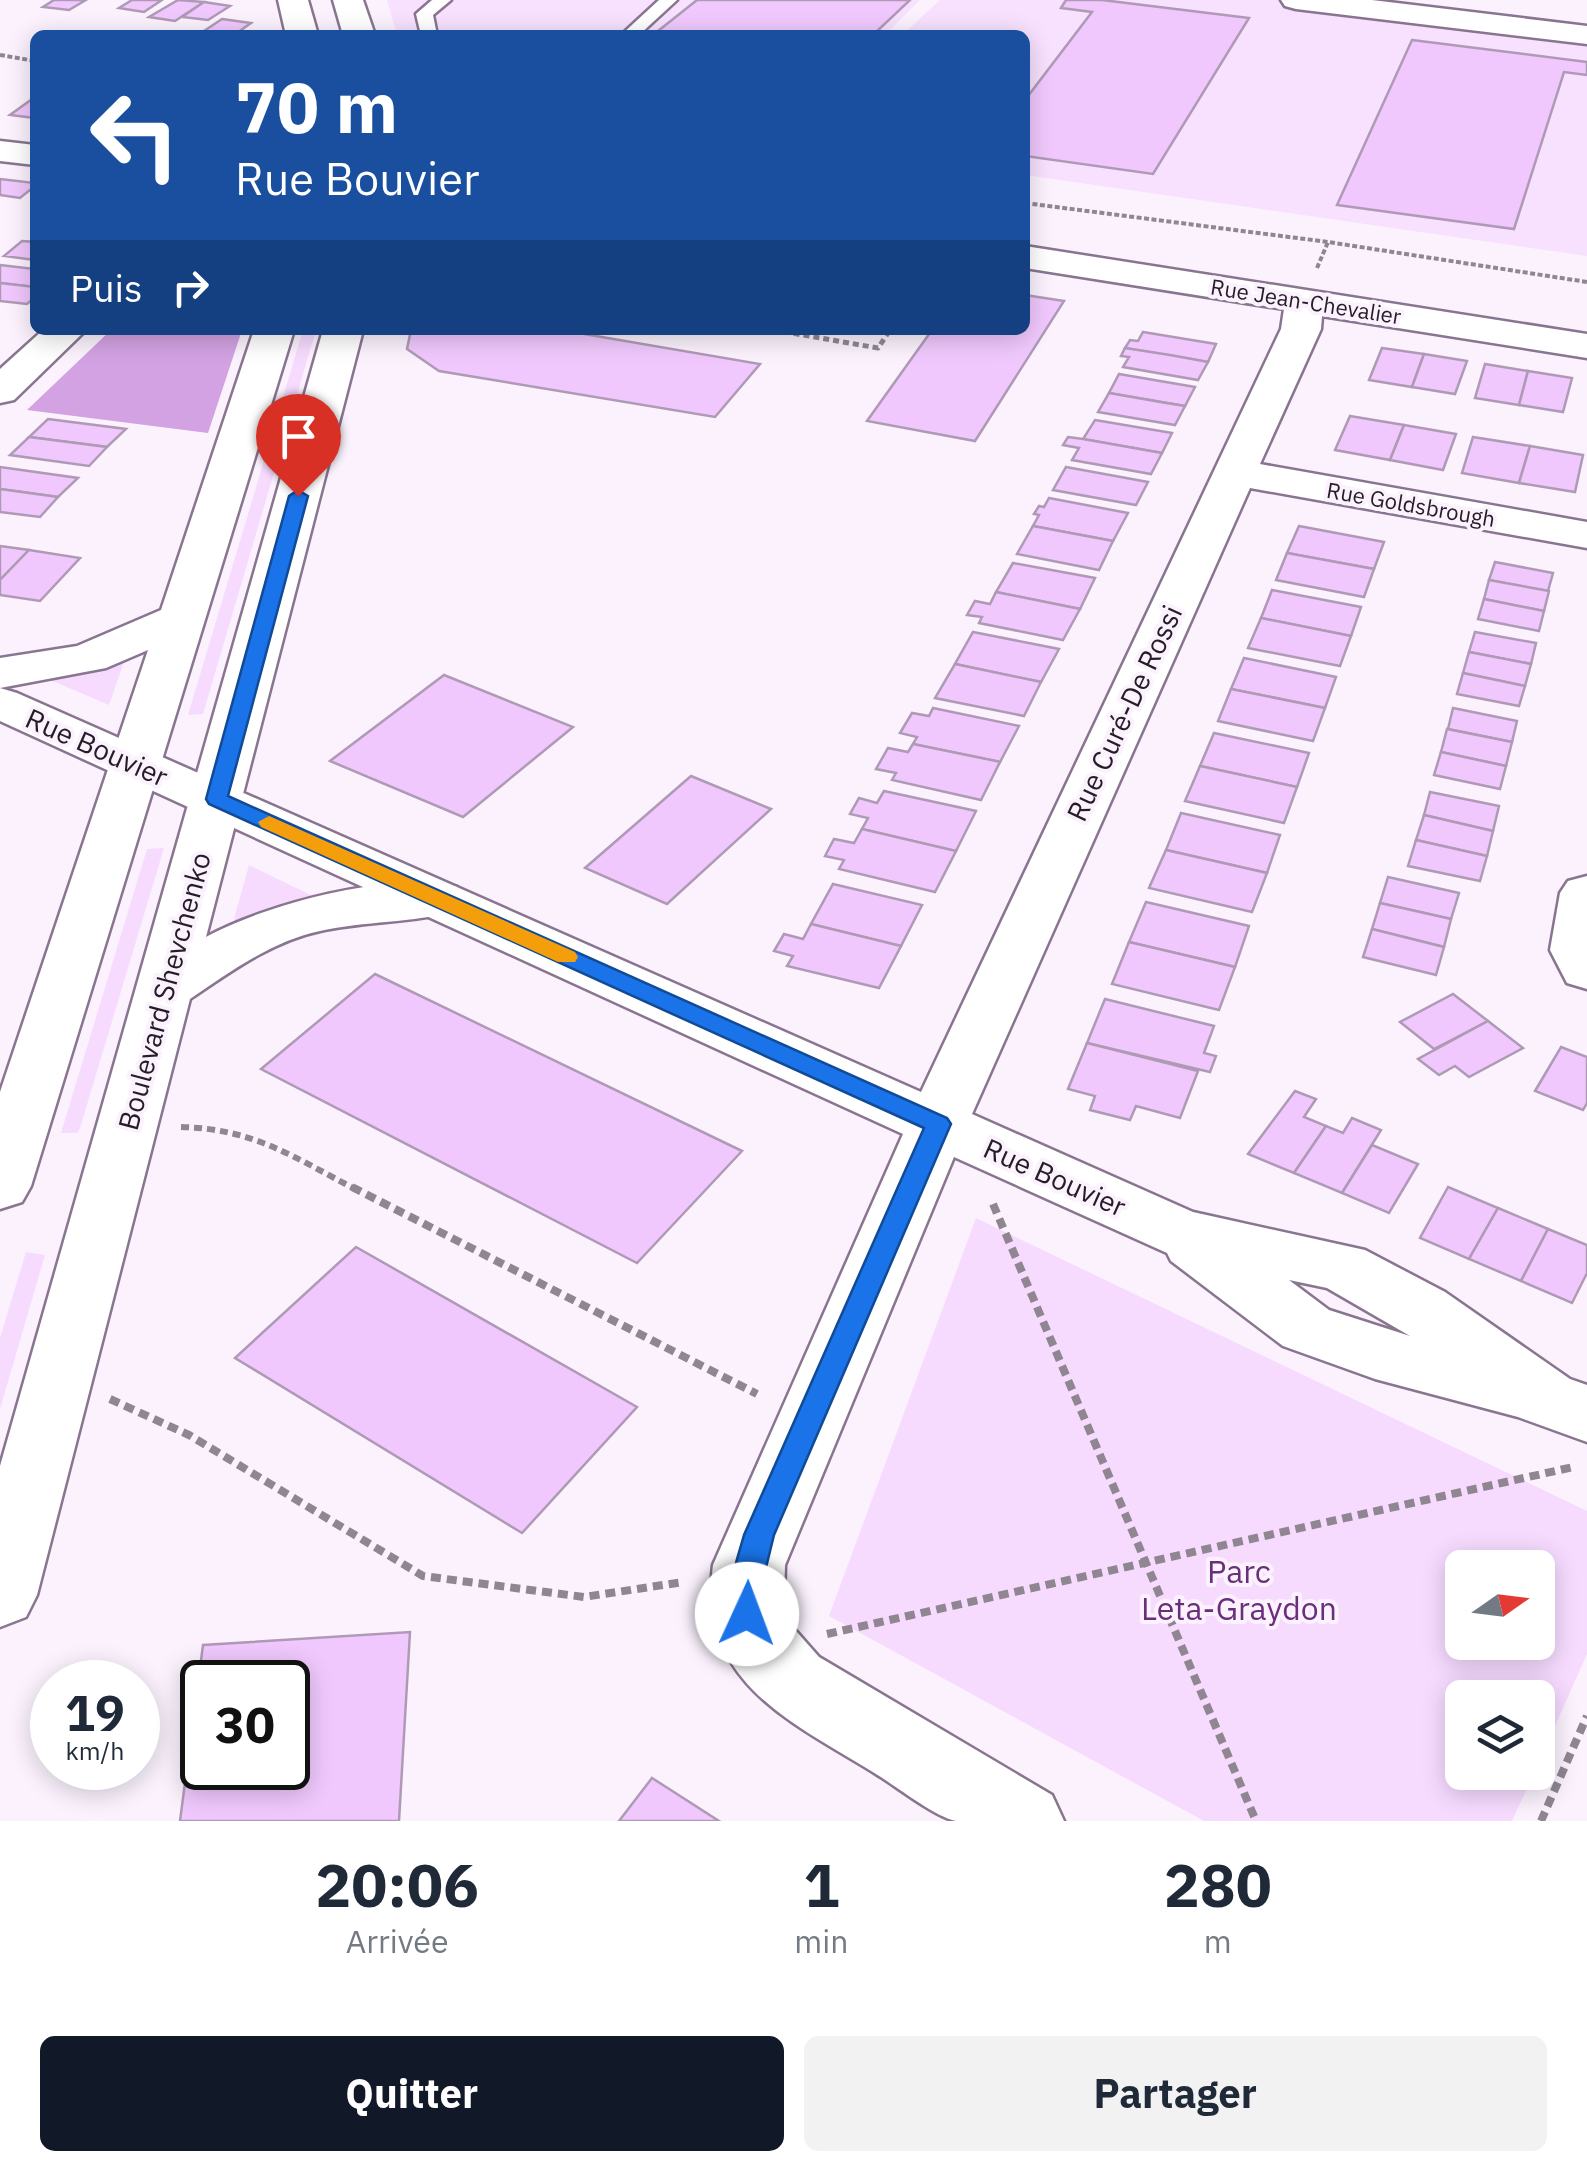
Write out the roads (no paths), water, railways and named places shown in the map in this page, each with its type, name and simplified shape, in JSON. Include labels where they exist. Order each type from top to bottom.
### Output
[{"type":"street","points":[[293,0],[301,30]]},
{"type":"street","points":[[348,0],[357,30]]},
{"type":"street","points":[[1296,0],[1587,35]]},
{"type":"street","points":[[1560,0],[1587,21]]},
{"type":"street","points":[[0,151],[30,154]]},
{"type":"street","name":"Rue Jean-Chevalier","points":[[1030,258],[1587,346]]},
{"type":"street","name":"Rue Curé-De Rossi","points":[[1024,1821],[792,1681],[770,1660],[756,1639],[744,1592],[759,1535],[938,1124],[1301,330],[1304,300]]},
{"type":"street","points":[[0,391],[61,335]]},
{"type":"street","points":[[0,1186],[272,335]]},
{"type":"street","name":"Boulevard Shevchenko","points":[[0,1595],[342,335]]},
{"type":"street","name":"Rue Goldsbrough","points":[[1234,472],[1587,535]]},
{"type":"street","points":[[0,672],[89,658],[183,618]]},
{"type":"street","name":"Rue Bouvier","points":[[0,703],[1180,1233],[1320,1334],[1568,1426]]},
{"type":"street","points":[[1587,893],[1578,950],[1587,970]]},
{"type":"street","points":[[165,989],[226,950],[282,923],[438,899]]},
{"type":"lane","points":[[428,30],[424,14],[443,0]]},
{"type":"lane","points":[[635,30],[669,0]]},
{"type":"park label","name":"Parc Leta-Graydon","points":[[1239,1590]]}]
